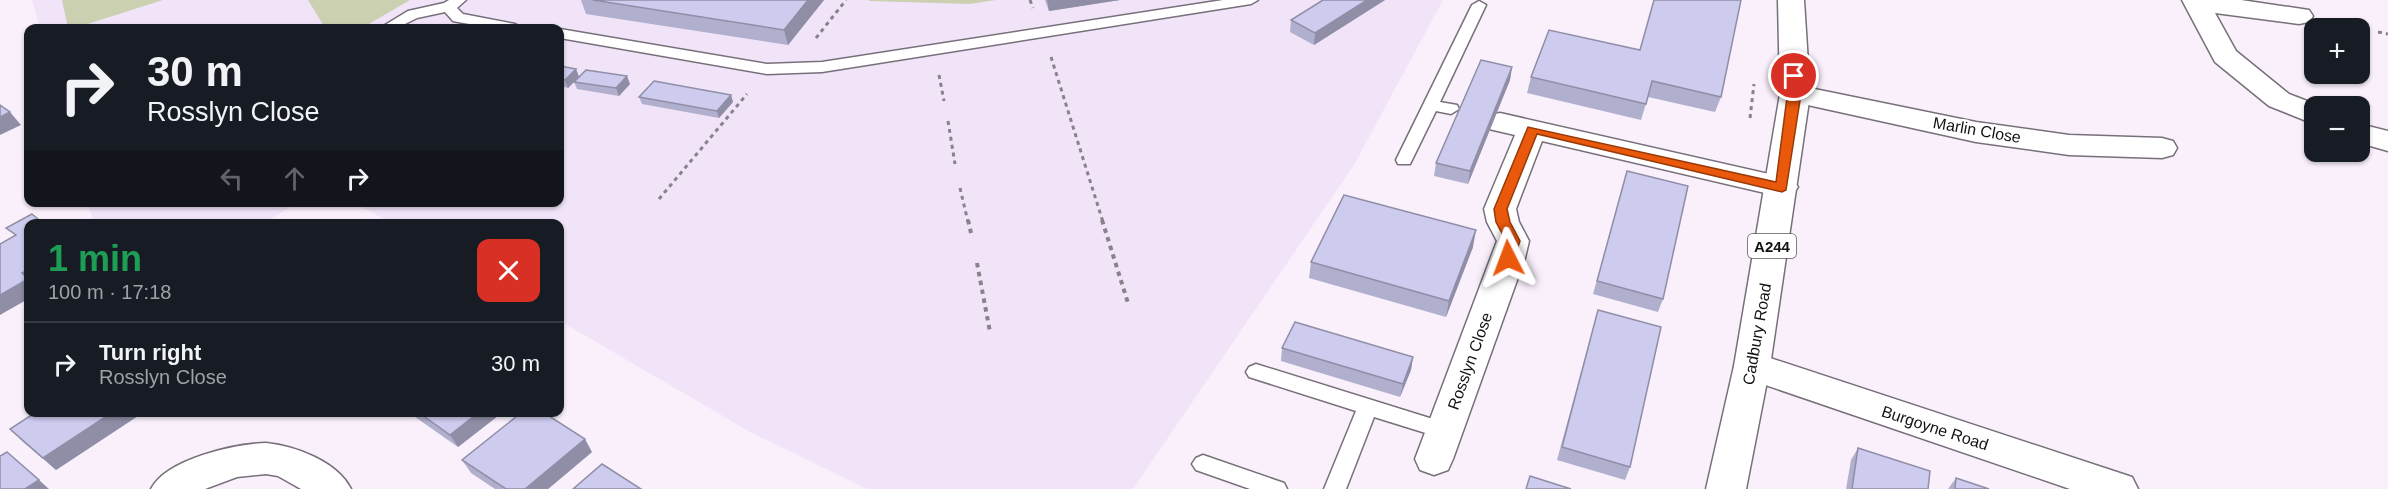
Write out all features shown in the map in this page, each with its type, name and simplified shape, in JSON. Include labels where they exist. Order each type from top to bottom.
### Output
[{"type":"street","name":"Cadbury Road","points":[[1726,489],[1752,366],[1795,94],[1791,0]]},
{"type":"street","points":[[2195,1],[2299,16]]},
{"type":"street","points":[[2195,1],[2226,56],[2279,100],[2304,111]]},
{"type":"street","name":"Marlin Close","points":[[1795,94],[1976,132],[2069,145],[2162,148]]},
{"type":"street","points":[[1500,122],[1782,187]]},
{"type":"street","name":"Rosslyn Close","points":[[1440,445],[1513,241],[1503,222],[1500,209],[1532,129]]},
{"type":"street","points":[[2370,136],[2388,141]]},
{"type":"street","name":"Burgoyne Road","points":[[1752,366],[2118,489]]},
{"type":"street","points":[[171,489],[233,462],[276,460],[309,473],[331,489]]},
{"type":"lane","points":[[564,35],[767,69],[822,67],[1251,0]]},
{"type":"lane","points":[[394,24],[413,14],[454,3],[458,18],[492,24]]},
{"type":"lane","points":[[1404,160],[1479,5]]},
{"type":"lane","points":[[1431,105],[1451,110]]},
{"type":"lane","points":[[1256,372],[1368,407],[1440,445]]},
{"type":"lane","points":[[1335,489],[1368,407]]},
{"type":"lane","points":[[1203,464],[1276,489]]},
{"type":"path","points":[[1030,0],[1128,303]]},
{"type":"path","points":[[2378,32],[2388,34]]},
{"type":"path","points":[[938,71],[944,101]]},
{"type":"path","points":[[1741,178],[1755,78]]},
{"type":"path","points":[[948,121],[955,164]]},
{"type":"path","points":[[960,188],[971,233]]},
{"type":"path","points":[[977,264],[990,333]]},
{"type":"shaded area","points":[[32,0],[1443,0],[1354,165],[1133,489],[867,489],[752,433],[564,323],[564,219],[384,219],[362,207],[564,207],[564,24],[39,24]]},
{"type":"shaded area","points":[[89,207],[290,207],[270,219],[93,219]]},
{"type":"green space","points":[[62,0],[163,0],[88,24],[67,24]]},
{"type":"green space","points":[[308,0],[410,0],[369,24],[323,24]]},
{"type":"green space","points":[[869,0],[996,0],[970,4],[869,1]]},
{"type":"building","points":[[593,0],[808,0],[784,30]]},
{"type":"building","points":[[1323,0],[1367,0],[1315,33],[1291,20]]},
{"type":"building","points":[[1654,0],[1741,0],[1721,97],[1652,81],[1646,104],[1531,77],[1549,30],[1640,50]]},
{"type":"building","points":[[1481,60],[1512,67],[1470,171],[1436,163]]},
{"type":"building","points":[[564,67],[576,69],[565,80]]},
{"type":"building","points":[[586,70],[627,76],[616,88],[574,82]]},
{"type":"building","points":[[654,81],[731,95],[717,111],[639,97]]},
{"type":"building","points":[[0,105],[10,112],[0,117]]},
{"type":"building","points":[[1627,171],[1688,186],[1663,299],[1597,281]]},
{"type":"building","points":[[1344,195],[1476,230],[1449,301],[1311,262]]},
{"type":"building","points":[[32,214],[38,219],[24,219],[24,272],[22,273],[24,281],[0,295],[0,244],[16,235],[6,228]]},
{"type":"building","points":[[1598,310],[1661,327],[1630,467],[1562,447]]},
{"type":"building","points":[[1295,322],[1413,357],[1403,384],[1282,348]]},
{"type":"building","points":[[28,417],[105,417],[43,458],[10,429]]},
{"type":"building","points":[[425,417],[473,417],[450,435]]},
{"type":"building","points":[[516,417],[551,417],[585,439],[525,489],[506,489],[462,460]]},
{"type":"building","points":[[1858,448],[1930,471],[1928,489],[1852,489]]},
{"type":"building","points":[[7,452],[39,480],[25,489],[0,489],[0,456]]},
{"type":"building","points":[[602,464],[641,489],[573,489]]},
{"type":"building","points":[[1530,476],[1571,489],[1526,489]]},
{"type":"building","points":[[1956,478],[1989,489],[1955,489]]},
{"type":"route","points":[[1508,258],[1513,241],[1503,222],[1500,209],[1532,129],[1782,187],[1795,94],[1794,76]]}]
